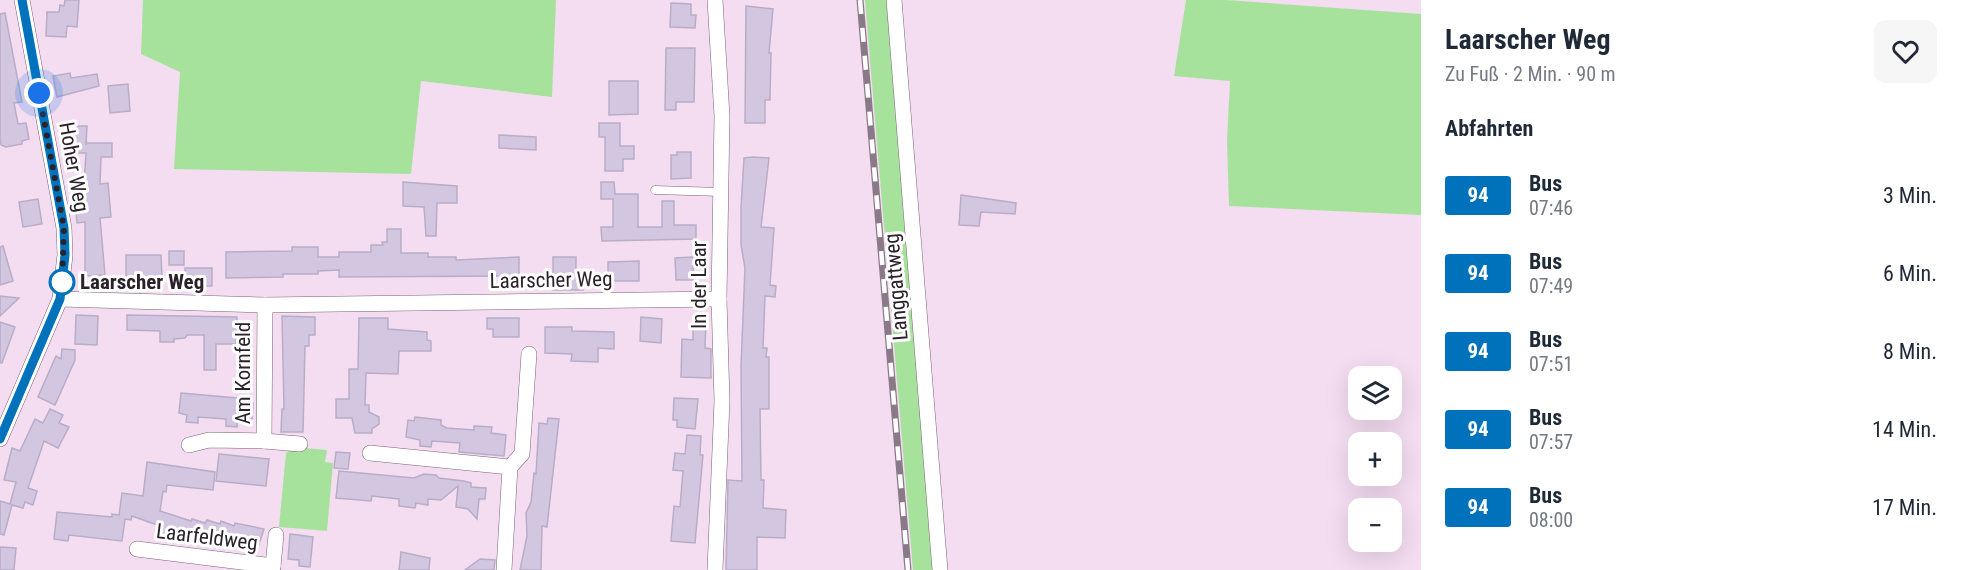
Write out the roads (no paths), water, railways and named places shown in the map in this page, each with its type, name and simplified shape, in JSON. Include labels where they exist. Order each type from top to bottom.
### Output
[{"type":"street","name":"Hoher Weg","points":[[0,439],[60,299],[65,255],[64,228],[22,0]]},
{"type":"street","name":"In der Laar","points":[[715,0],[722,116],[719,299],[722,401],[715,570]]},
{"type":"street","name":"Langgattweg","points":[[894,0],[940,570]]},
{"type":"street","name":"Laarscher Weg","points":[[60,299],[265,305],[719,299]]},
{"type":"street","name":"Am Kornfeld","points":[[264,441],[265,305]]},
{"type":"street","points":[[504,570],[510,467],[522,454],[529,354]]},
{"type":"street","name":"Am Kornfeld","points":[[189,445],[209,440],[300,444]]},
{"type":"street","points":[[370,453],[510,467]]},
{"type":"street","name":"Laarfeldweg","points":[[137,549],[273,568],[276,535]]},
{"type":"lane","points":[[655,190],[721,192]]},
{"type":"railway","points":[[860,0],[908,570]]},
{"type":"place","name":"Laarscher Weg","points":[[62,282]]}]
